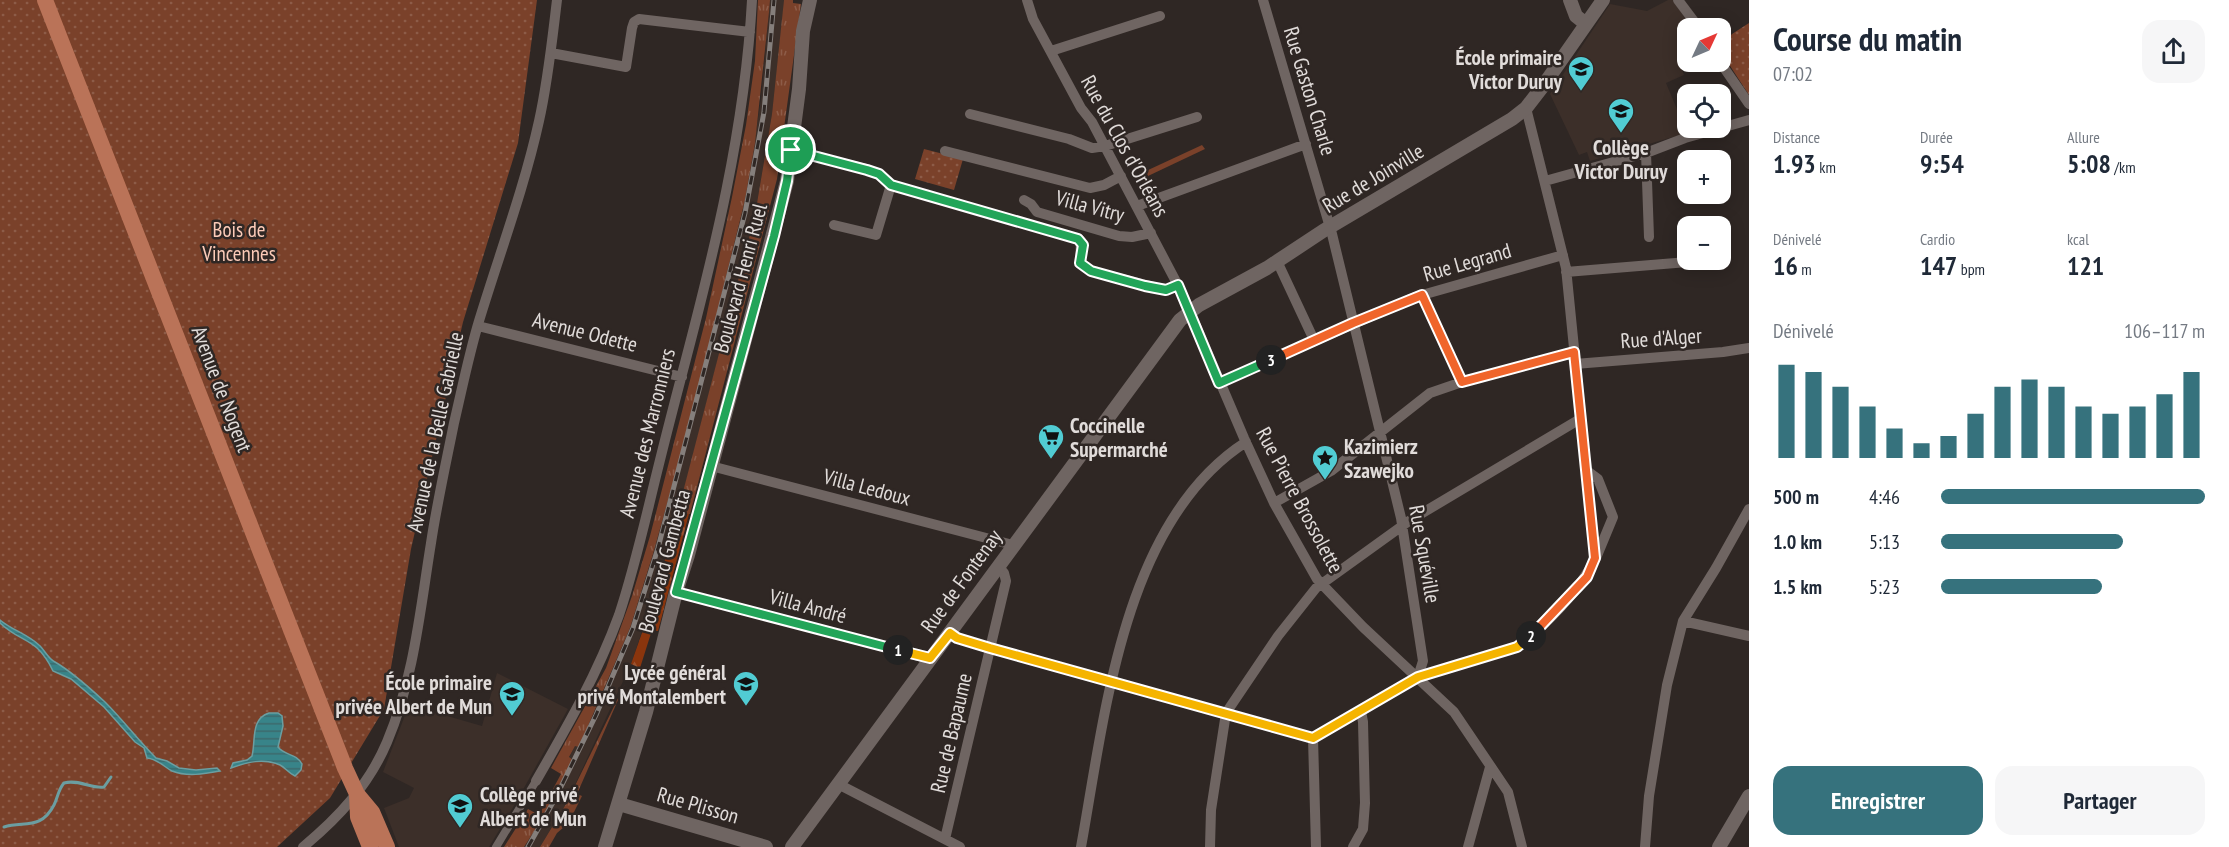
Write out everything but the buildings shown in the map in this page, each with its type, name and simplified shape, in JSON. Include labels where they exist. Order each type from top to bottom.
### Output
[{"type":"main road","name":"Avenue de Nogent","points":[[45,0],[357,794]]},
{"type":"main road","points":[[357,794],[358,818],[370,847]]},
{"type":"main road","points":[[357,794],[372,812],[387,847]]},
{"type":"street","name":"Avenue de la Belle Gabrielle","points":[[303,847],[357,794],[370,775],[387,742],[410,674],[444,475],[478,326],[530,158],[551,53],[557,0]]},
{"type":"street","name":"Avenue des Marronniers","points":[[496,847],[577,709],[619,615],[682,377],[730,175],[743,95],[752,0]]},
{"type":"street","name":"Boulevard Henri Ruel","points":[[731,389],[787,181],[803,31],[810,0]]},
{"type":"street","name":"Rue du Clos d'Orléans","points":[[1027,0],[1033,19],[1081,108],[1092,122],[1105,146],[1190,312]]},
{"type":"street","name":"Rue Gaston Charle","points":[[1263,0],[1330,227]]},
{"type":"street","points":[[1570,0],[1576,16],[1586,24]]},
{"type":"street","name":"Rue de Joinville","points":[[1143,369],[1180,320],[1190,312],[1505,124],[1526,108],[1559,65],[1603,0]]},
{"type":"street","points":[[1678,0],[1692,18]]},
{"type":"street","points":[[1051,51],[1160,16]]},
{"type":"street","points":[[551,53],[626,67],[632,28],[634,22],[639,20],[750,33]]},
{"type":"street","points":[[1727,72],[1749,104]]},
{"type":"street","points":[[1526,108],[1566,272],[1595,558]]},
{"type":"street","points":[[970,114],[1069,139],[1092,148],[1197,117]]},
{"type":"street","points":[[1545,181],[1646,153],[1685,138],[1749,120]]},
{"type":"street","points":[[1137,206],[1306,144]]},
{"type":"street","points":[[791,150],[879,174],[891,185],[1078,239],[1083,245],[1080,263],[1091,271],[1166,290],[1178,285]]},
{"type":"street","points":[[945,151],[1090,188],[1104,185],[1121,176]]},
{"type":"street","points":[[1646,153],[1649,237]]},
{"type":"street","points":[[834,225],[876,235],[891,185]]},
{"type":"street","name":"Villa Vitry","points":[[1024,200],[1031,204],[1037,212],[1119,236],[1132,237],[1151,232]]},
{"type":"street","name":"Rue Squéville","points":[[1330,227],[1402,526],[1423,661],[1418,677]]},
{"type":"street","name":"Rue Legrand","points":[[1219,383],[1422,295],[1563,255]]},
{"type":"street","points":[[1277,261],[1314,340]]},
{"type":"street","points":[[1566,272],[1677,263]]},
{"type":"street","points":[[1422,295],[1462,382]]},
{"type":"street","name":"Rue Pierre Brossolette","points":[[1190,312],[1219,383],[1274,503],[1321,585],[1454,712],[1508,792],[1522,847]]},
{"type":"street","name":"Avenue Odette","points":[[478,326],[682,377]]},
{"type":"street","name":"Rue d'Alger","points":[[1575,364],[1749,348]]},
{"type":"street","points":[[1274,503],[1331,471],[1430,393],[1462,382],[1574,352]]},
{"type":"street","name":"Rue de Fontenay","points":[[792,847],[1143,369]]},
{"type":"street","name":"Boulevard Gambetta","points":[[605,847],[646,712],[731,389]]},
{"type":"street","points":[[1210,847],[1211,810],[1226,713],[1278,636],[1321,585],[1402,526],[1580,419]]},
{"type":"street","points":[[1081,847],[1120,641],[1152,558],[1177,509],[1199,482],[1246,442]]},
{"type":"street","name":"Villa Ledoux","points":[[711,466],[1013,545]]},
{"type":"street","points":[[950,633],[957,638],[990,648],[1313,738],[1418,677],[1517,647],[1540,627],[1587,577],[1613,517],[1598,479],[1586,470]]},
{"type":"street","points":[[1646,847],[1649,796],[1667,685],[1683,621],[1749,509]]},
{"type":"street","name":"Rue de Bapaume","points":[[945,839],[1006,581],[1004,573],[998,566]]},
{"type":"street","name":"Villa André","points":[[676,592],[930,658]]},
{"type":"street","points":[[1683,621],[1749,636]]},
{"type":"street","points":[[1353,847],[1363,829],[1365,803],[1361,711]]},
{"type":"street","points":[[1313,738],[1316,847]]},
{"type":"street","points":[[1468,847],[1490,767]]},
{"type":"street","points":[[838,784],[960,847]]},
{"type":"street","points":[[1719,847],[1749,796]]},
{"type":"street","name":"Rue Plisson","points":[[618,804],[766,847]]},
{"type":"shaded area","points":[[770,0],[784,0],[772,114],[755,215],[667,556],[631,664],[566,804],[540,847],[524,847],[540,822],[572,760],[569,758],[575,745],[579,747],[607,685],[642,592],[691,418],[745,200],[761,99]]},
{"type":"shaded area","points":[[1668,0],[1673,0],[1685,18],[1677,18],[1677,72],[1683,72],[1684,75],[1666,83],[1677,109],[1677,136],[1590,161],[1587,152],[1579,155],[1550,94],[1610,4],[1647,11]]},
{"type":"shaded area","points":[[497,673],[568,709],[515,804],[489,847],[399,847],[384,808],[409,798],[414,788],[383,772],[409,705],[482,726]]},
{"type":"green space","name":"Bois de Vincennes","points":[[0,0],[537,0],[518,143],[463,322],[411,549],[384,709],[330,798],[277,847],[0,847]]},
{"type":"green space","points":[[758,0],[770,0],[755,143],[745,200],[691,418],[653,554],[630,628],[579,747],[575,746],[569,757],[573,760],[524,847],[504,847],[528,809],[539,815],[561,774],[551,768],[606,668],[632,596],[650,536],[706,318],[732,197],[755,61]]},
{"type":"green space","points":[[784,0],[793,0],[793,3],[801,4],[777,179],[690,514],[677,515],[755,215],[772,114]]},
{"type":"green space","points":[[1749,23],[1749,95],[1731,67],[1732,34]]},
{"type":"green space","points":[[1202,145],[1205,149],[1148,176],[1146,171]]},
{"type":"green space","points":[[924,149],[963,159],[954,190],[915,179]]},
{"type":"green space","points":[[689,514],[658,631],[652,630],[640,668],[631,664],[656,593],[677,515]]},
{"type":"green space","points":[[625,684],[577,794],[582,796],[566,828],[564,827],[557,833],[549,847],[540,847],[566,804]]},
{"type":"water","points":[[0,620],[34,641],[53,661],[94,692],[156,758],[179,768],[196,770],[217,768],[220,771],[184,774],[172,771],[158,761],[147,758],[144,748],[135,742],[104,707],[71,679],[53,671],[35,646],[8,630],[0,623]]},
{"type":"water","points":[[278,713],[282,716],[283,726],[278,747],[300,760],[302,764],[301,770],[295,776],[280,765],[262,761],[231,768],[233,763],[247,760],[252,756],[256,725],[263,716]]},
{"type":"waterway","points":[[4,827],[32,823],[44,818],[54,805],[64,783],[75,782],[104,787],[111,777]]},
{"type":"railway","points":[[528,847],[556,797],[596,715],[633,628],[658,548],[745,213],[764,112],[774,0]]},
{"type":"place","name":"École primaire Victor Duruy","points":[[1581,92]]},
{"type":"place","name":"Collège Victor Duruy","points":[[1621,134]]},
{"type":"place","name":"Coccinelle Supermarché","points":[[1051,460]]},
{"type":"place","name":"Kazimierz Szawejko","points":[[1325,481]]},
{"type":"place","name":"Lycée général privé Montalembert","points":[[746,707]]},
{"type":"place","name":"École primaire privée Albert de Mun","points":[[512,717]]},
{"type":"place","name":"Collège privé Albert de Mun","points":[[460,829]]},
{"type":"route","points":[[791,150],[879,174],[891,185],[1078,239],[1083,245],[1080,263],[1091,271],[1166,290],[1178,285],[1219,383],[1422,295],[1462,382],[1574,352],[1595,558],[1587,577],[1531,636],[1517,647],[1418,677],[1313,738],[990,648],[957,638],[950,633],[930,658],[676,592],[774,236],[787,181],[791,150]]}]
